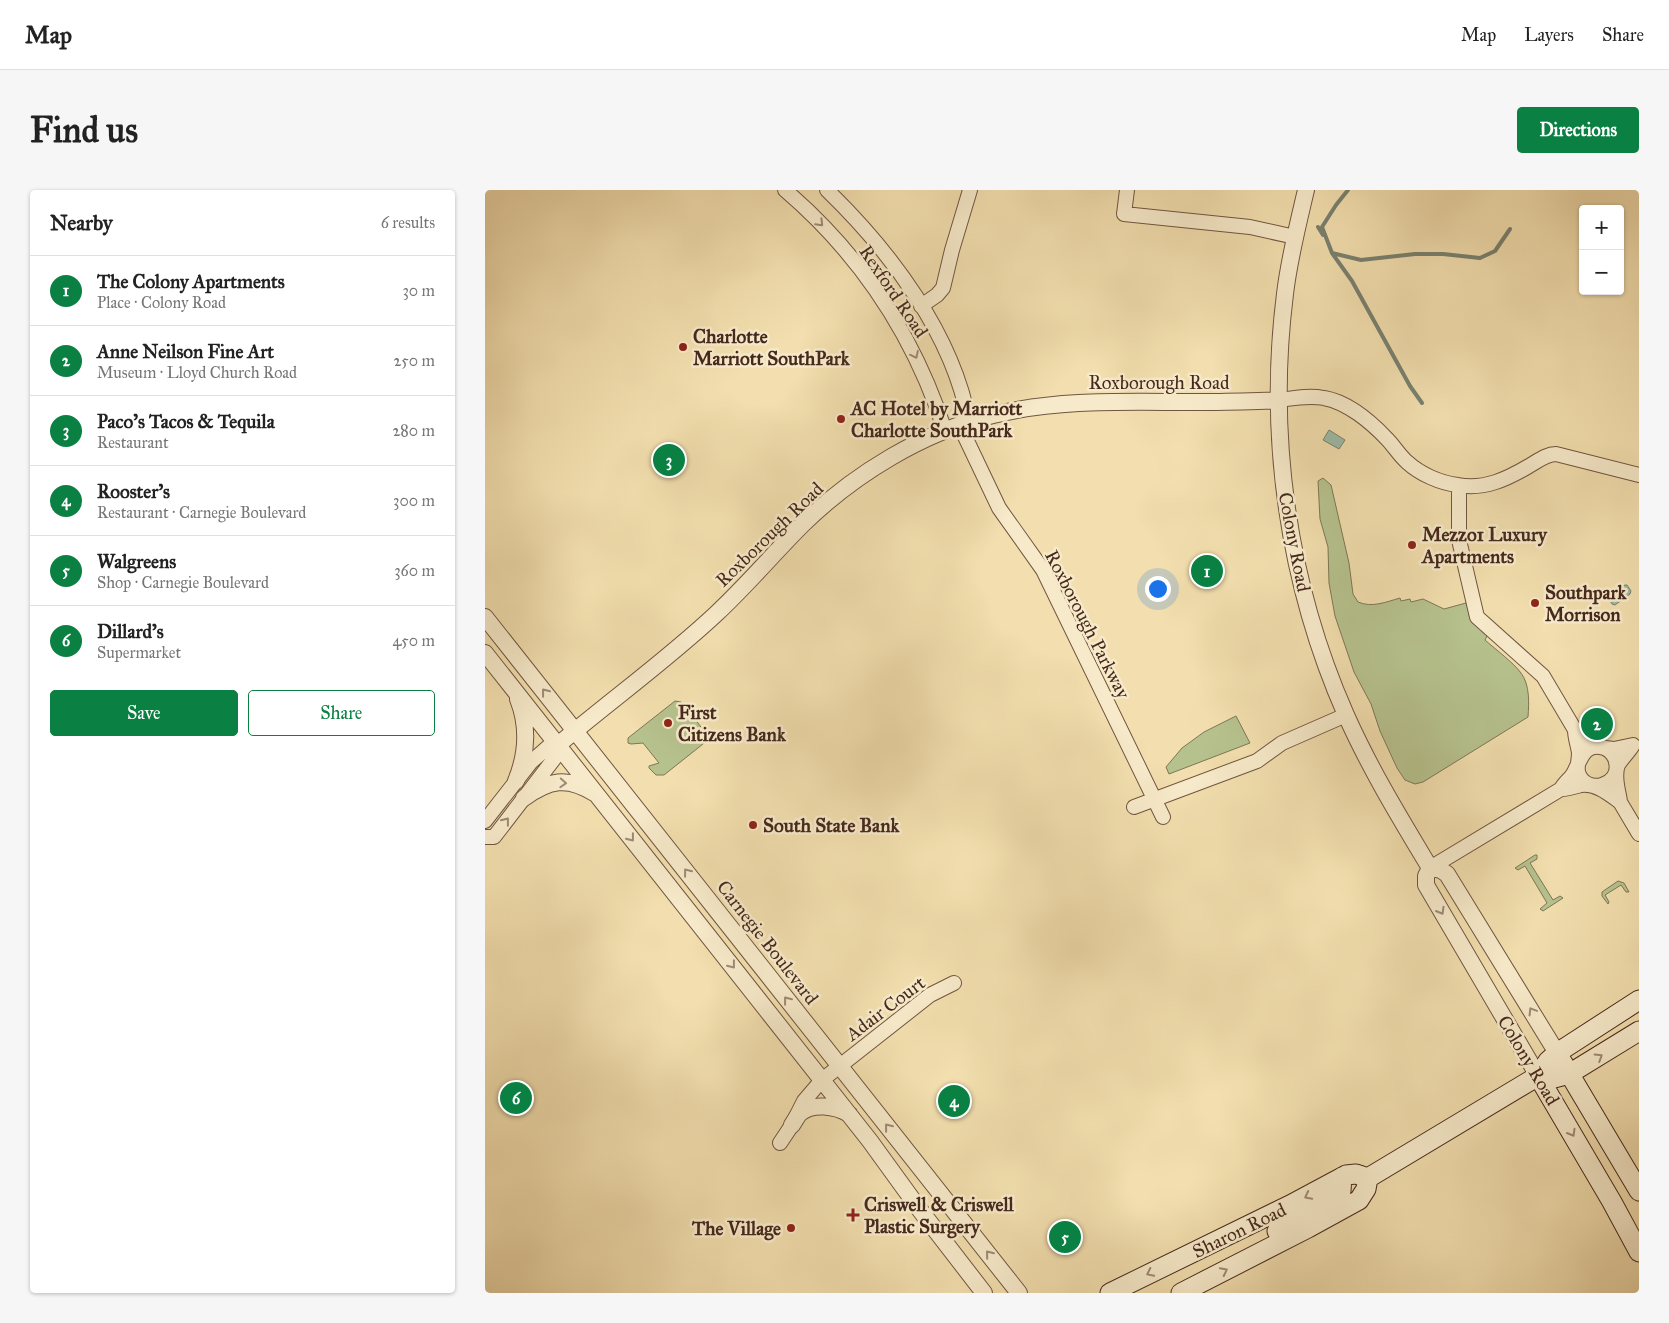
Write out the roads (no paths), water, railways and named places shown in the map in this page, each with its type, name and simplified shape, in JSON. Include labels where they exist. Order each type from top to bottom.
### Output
[{"type":"main road","points":[[1368,1178],[1538,1076],[1544,1066],[1557,1053],[1639,1000]]},
{"type":"main road","points":[[1538,1076],[1554,1078],[1569,1074],[1639,1031]]},
{"type":"main road","name":"Colony Road","points":[[1557,1053],[1639,1191]]},
{"type":"main road","name":"Colony Road","points":[[1538,1076],[1639,1252]]},
{"type":"main road","name":"Sharon Road","points":[[1110,1293],[1290,1205],[1342,1177],[1353,1174],[1368,1178],[1366,1189],[1359,1200],[1181,1293]]},
{"type":"main road","points":[[1247,1259],[1252,1246],[1337,1197],[1341,1192],[1342,1177]]},
{"type":"street","name":"Rexford Road","points":[[785,190],[808,211],[868,279],[903,331],[922,370],[958,426]]},
{"type":"street","name":"Rexford Road","points":[[827,190],[878,245],[921,306],[949,357],[962,394],[958,426]]},
{"type":"street","points":[[921,306],[937,295],[943,288],[970,190]]},
{"type":"street","points":[[1127,190],[1124,214],[1250,228],[1295,237]]},
{"type":"street","name":"Colony Road","points":[[1306,190],[1285,294],[1280,346],[1279,400],[1283,476],[1295,553],[1306,602],[1318,641],[1346,715],[1394,809],[1430,868],[1441,870],[1447,874],[1557,1053]]},
{"type":"street","points":[[1279,400],[1303,397],[1324,398],[1337,402],[1370,423],[1412,466],[1432,478],[1459,486],[1486,485],[1504,480],[1547,455],[1556,454],[1639,475]]},
{"type":"street","name":"Roxborough Road","points":[[558,745],[679,648],[736,595],[803,524],[833,498],[872,469],[897,454],[958,426],[994,414],[1057,404],[1279,400]]},
{"type":"street","name":"Roxborough Parkway","points":[[958,426],[999,508],[1043,570],[1163,817]]},
{"type":"street","points":[[1459,486],[1459,540],[1476,614],[1485,625],[1543,676],[1575,730],[1587,740],[1613,754],[1617,763],[1617,783],[1620,802],[1639,834]]},
{"type":"street","name":"Carnegie Boulevard","points":[[485,617],[1019,1293]]},
{"type":"street","points":[[485,653],[849,1114],[984,1293]]},
{"type":"street","points":[[513,688],[523,713],[526,740],[524,756],[516,781]]},
{"type":"street","points":[[1134,807],[1257,761],[1281,743],[1346,715]]},
{"type":"street","points":[[1575,730],[1578,769],[1581,778],[1620,802]]},
{"type":"street","points":[[1561,789],[1586,750],[1636,744]]},
{"type":"street","points":[[1430,868],[1561,789],[1584,785],[1603,786],[1610,782],[1619,764],[1636,744]]},
{"type":"street","points":[[485,821],[531,762],[544,749],[558,745]]},
{"type":"street","points":[[485,837],[494,837],[557,756],[558,745]]},
{"type":"street","points":[[524,798],[545,785],[560,782],[581,786],[601,800]]},
{"type":"street","name":"Colony Road","points":[[1430,868],[1426,876],[1426,885],[1538,1076]]},
{"type":"street","name":"Adair Court","points":[[780,1143],[793,1124],[804,1101],[822,1080],[930,995],[954,983]]},
{"type":"street","points":[[793,1124],[799,1114],[811,1109],[834,1107],[849,1114]]},
{"type":"waterway","points":[[1348,190],[1322,227],[1332,253],[1352,281],[1410,386],[1422,403]]},
{"type":"waterway","points":[[1318,227],[1323,235]]},
{"type":"waterway","points":[[1332,253],[1361,260],[1415,254],[1443,254],[1480,258],[1495,251],[1510,229]]},
{"type":"place","name":"Charlotte Marriott SouthPark","points":[[683,347]]},
{"type":"place","name":"AC Hotel by Marriott Charlotte SouthPark","points":[[841,419]]},
{"type":"place","name":"Paco's Tacos & Tequila","points":[[669,460]]},
{"type":"place","name":"Mezzo1 Luxury Apartments","points":[[1412,545]]},
{"type":"place","name":"The Colony Apartments","points":[[1207,571]]},
{"type":"place","name":"Southpark Morrison","points":[[1535,603]]},
{"type":"place","name":"First Citizens Bank","points":[[668,723]]},
{"type":"place","name":"Anne Neilson Fine Art","points":[[1597,724]]},
{"type":"place","name":"South State Bank","points":[[753,825]]},
{"type":"place","name":"Dillard's","points":[[516,1098]]},
{"type":"place","name":"Rooster's","points":[[954,1101]]},
{"type":"place","name":"Criswell & Criswell Plastic Surgery","points":[[853,1215]]},
{"type":"place","name":"The Village","points":[[791,1228]]},
{"type":"place","name":"Walgreens","points":[[1065,1237]]}]
